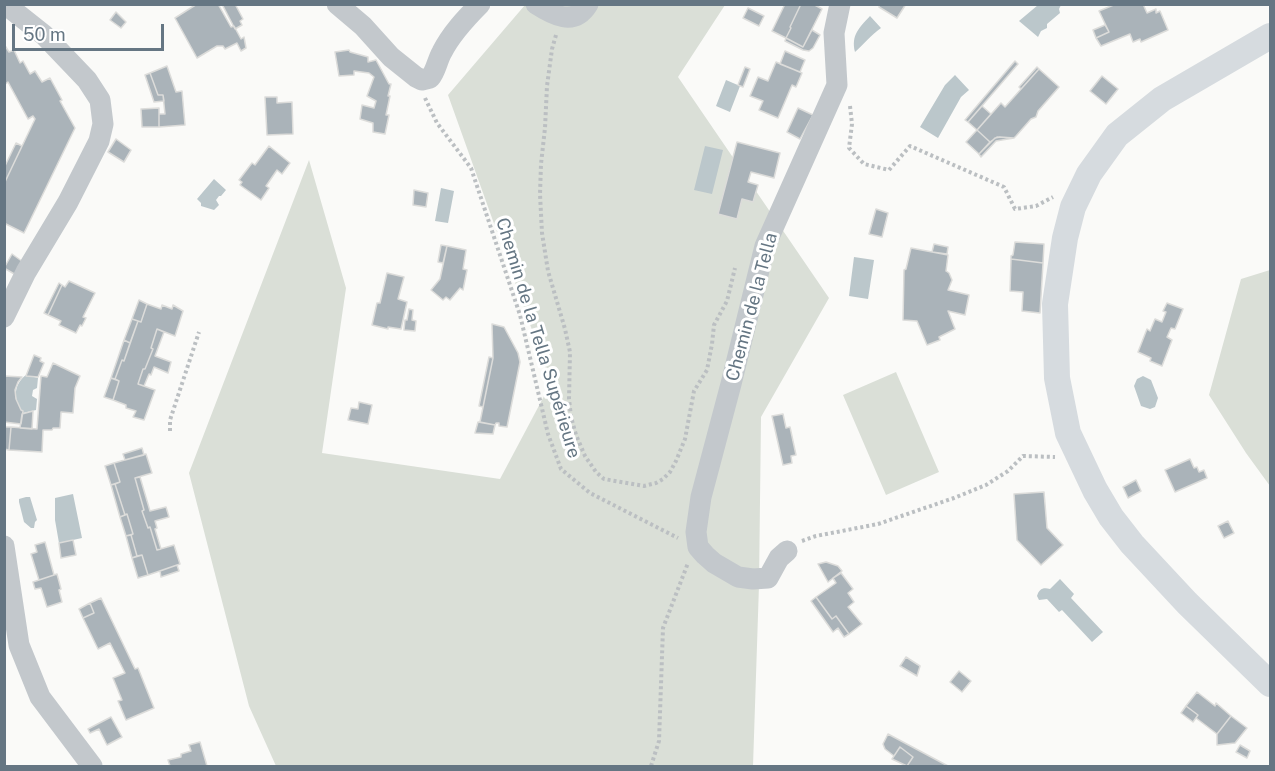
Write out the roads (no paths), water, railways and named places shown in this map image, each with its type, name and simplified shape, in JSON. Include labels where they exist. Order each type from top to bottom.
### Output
[{"type":"main road","points":[[1270,36],[1162,99],[1117,135],[1089,174],[1073,207],[1065,238],[1055,304],[1057,378],[1068,433],[1095,490],[1132,544],[1187,603],[1270,684]]},
{"type":"street","points":[[4,317],[26,272],[68,202],[99,141],[103,124],[100,99],[87,80],[44,35],[5,4]]},
{"type":"street","points":[[337,4],[363,26],[391,57],[422,80],[430,78],[453,33],[480,4]]},
{"type":"street","points":[[536,4],[550,13],[569,18],[577,15],[588,4]]},
{"type":"street","name":"Chemin de la Tella","points":[[787,551],[779,558],[768,578],[738,577],[705,555],[698,546],[696,532],[701,497],[765,246],[837,85],[834,33],[840,4]]},
{"type":"street","points":[[4,546],[19,645],[31,676],[40,697],[92,766]]}]
